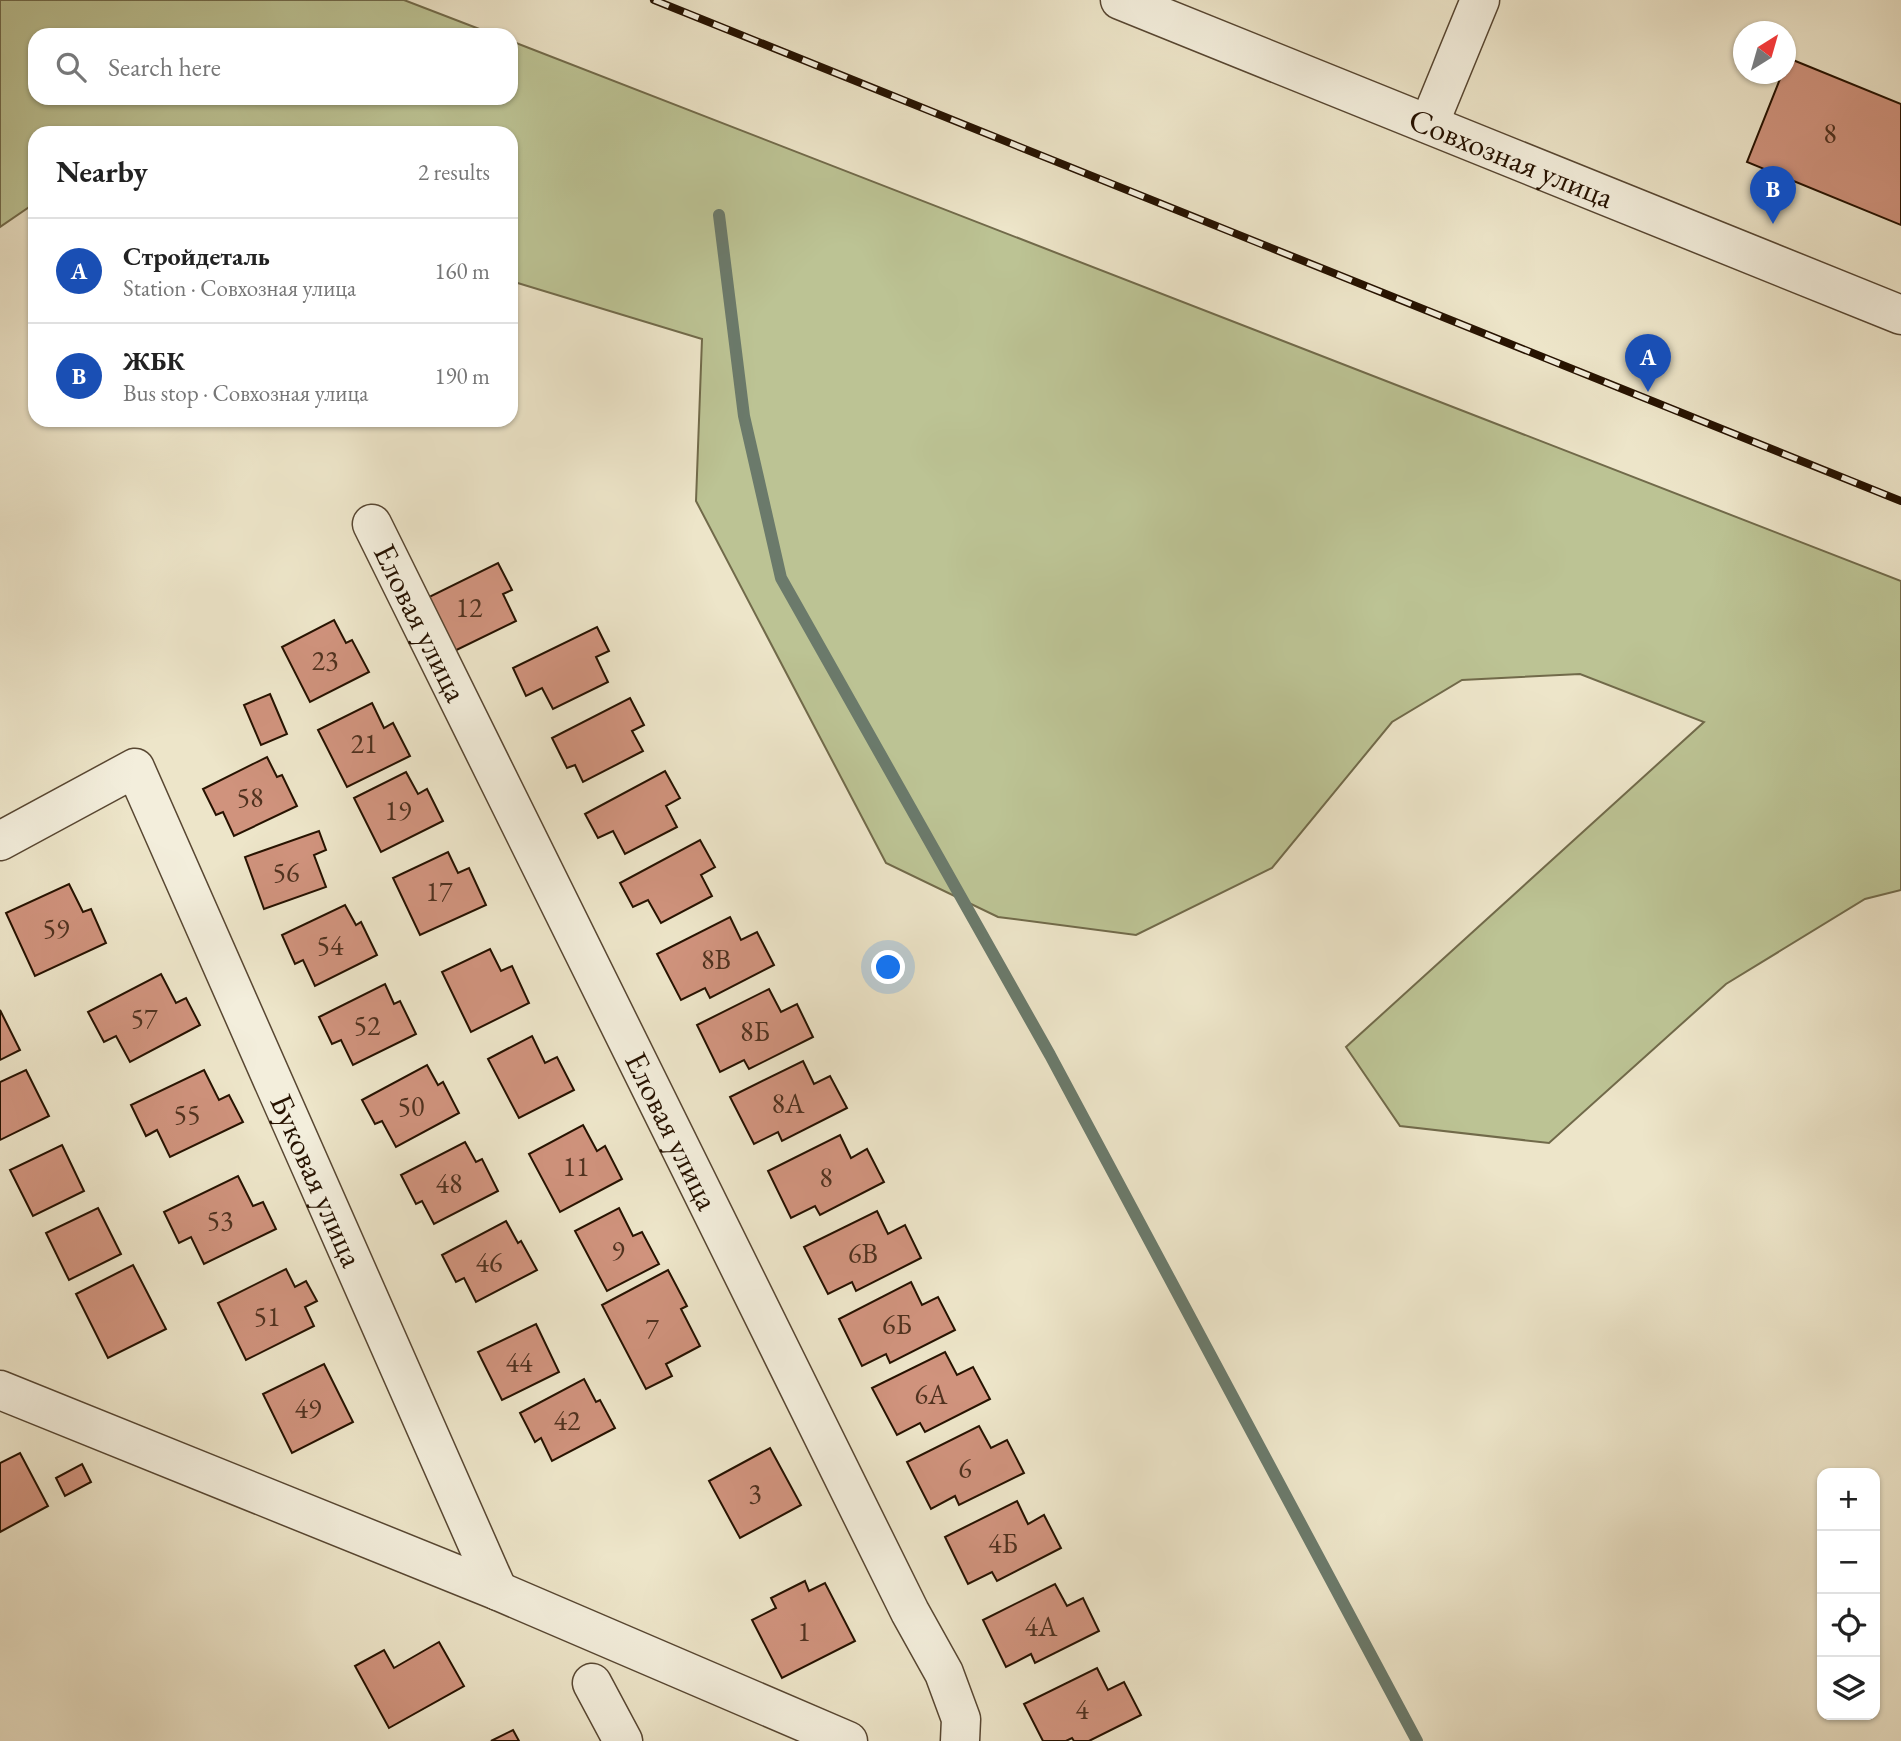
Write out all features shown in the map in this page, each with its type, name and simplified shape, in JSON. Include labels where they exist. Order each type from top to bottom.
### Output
[{"type":"street","name":"Совхозная улица","points":[[1120,0],[1901,314]]},
{"type":"street","points":[[1429,124],[1480,0]]},
{"type":"street","name":"Еловая улица","points":[[372,524],[898,1587],[944,1674],[961,1719],[960,1741]]},
{"type":"street","name":"Буковая улица","points":[[0,841],[135,768],[498,1591]]},
{"type":"street","points":[[0,1390],[498,1591],[848,1741]]},
{"type":"street","points":[[592,1683],[623,1741]]},
{"type":"green space","points":[[0,0],[404,0],[477,28],[28,28],[28,105],[518,105],[518,44],[1901,581],[1901,890],[1865,899],[1726,984],[1549,1143],[1400,1126],[1346,1047],[1704,722],[1580,674],[1462,680],[1392,722],[1272,868],[1136,935],[998,917],[886,863],[696,501],[702,339],[518,283],[518,126],[28,126],[28,208],[0,227]]},
{"type":"building","points":[[1796,61],[1901,104],[1901,225],[1747,162],[1778,84],[1796,84]]},
{"type":"building","points":[[498,563],[512,590],[503,594],[516,621],[440,658],[425,599]]},
{"type":"building","points":[[334,620],[346,643],[352,640],[369,672],[310,702],[282,647]]},
{"type":"building","points":[[597,627],[609,651],[596,657],[608,682],[553,709],[542,688],[526,696],[513,668]]},
{"type":"building","points":[[270,694],[287,734],[261,745],[244,705]]},
{"type":"building","points":[[630,698],[644,725],[632,731],[643,751],[583,782],[575,765],[567,768],[552,738]]},
{"type":"building","points":[[372,703],[384,728],[393,723],[410,756],[347,787],[318,730]]},
{"type":"building","points":[[267,757],[277,777],[282,775],[297,806],[234,836],[223,812],[216,815],[203,789]]},
{"type":"building","points":[[665,771],[680,798],[666,806],[677,827],[625,854],[613,831],[598,838],[585,814]]},
{"type":"building","points":[[406,772],[418,794],[427,789],[443,821],[381,852],[354,798]]},
{"type":"building","points":[[319,831],[326,850],[314,855],[326,887],[264,909],[245,857]]},
{"type":"building","points":[[700,840],[715,867],[701,875],[712,896],[661,923],[648,900],[633,907],[620,883]]},
{"type":"building","points":[[448,852],[458,873],[469,868],[486,905],[420,935],[393,878]]},
{"type":"building","points":[[69,884],[83,912],[91,909],[106,943],[35,976],[6,913]]},
{"type":"building","points":[[345,905],[356,925],[361,922],[377,955],[315,986],[303,960],[295,964],[282,935]]},
{"type":"building","points":[[730,917],[741,940],[757,932],[774,965],[710,998],[705,988],[681,1000],[657,954]]},
{"type":"building","points":[[490,949],[501,971],[512,966],[529,1003],[471,1032],[442,972]]},
{"type":"building","points":[[161,974],[176,1003],[186,998],[200,1025],[130,1062],[116,1036],[104,1042],[88,1012]]},
{"type":"building","points":[[385,984],[394,1004],[400,1001],[416,1034],[353,1065],[341,1040],[332,1044],[319,1017]]},
{"type":"building","points":[[769,989],[781,1012],[797,1004],[813,1037],[749,1069],[744,1060],[720,1072],[697,1025]]},
{"type":"building","points":[[0,1010],[20,1050],[0,1060]]},
{"type":"building","points":[[532,1036],[545,1063],[557,1057],[574,1090],[519,1118],[488,1059]]},
{"type":"building","points":[[803,1061],[814,1084],[830,1076],[847,1108],[782,1141],[778,1132],[754,1144],[730,1097]]},
{"type":"building","points":[[427,1065],[438,1085],[443,1082],[459,1113],[396,1147],[382,1121],[375,1124],[362,1100]]},
{"type":"building","points":[[26,1070],[49,1116],[0,1140],[0,1082]]},
{"type":"building","points":[[204,1070],[219,1100],[229,1095],[243,1122],[170,1157],[157,1130],[146,1136],[131,1105]]},
{"type":"building","points":[[583,1125],[597,1151],[605,1146],[622,1179],[560,1212],[529,1154]]},
{"type":"building","points":[[840,1135],[851,1158],[867,1149],[884,1182],[820,1215],[815,1206],[791,1218],[768,1171]]},
{"type":"building","points":[[465,1142],[476,1162],[482,1159],[498,1191],[434,1224],[422,1201],[416,1204],[401,1175]]},
{"type":"building","points":[[62,1145],[84,1191],[33,1216],[10,1170]]},
{"type":"building","points":[[238,1176],[253,1206],[263,1202],[276,1229],[204,1264],[191,1237],[179,1243],[164,1212]]},
{"type":"building","points":[[98,1208],[121,1254],[69,1280],[46,1233]]},
{"type":"building","points":[[619,1208],[633,1236],[642,1232],[659,1264],[607,1291],[575,1231]]},
{"type":"building","points":[[877,1211],[888,1234],[905,1225],[921,1258],[856,1291],[852,1282],[828,1294],[804,1247]]},
{"type":"building","points":[[506,1221],[537,1270],[476,1302],[464,1278],[456,1282],[442,1255]]},
{"type":"building","points":[[133,1265],[166,1329],[108,1358],[76,1294]]},
{"type":"building","points":[[286,1269],[295,1287],[306,1281],[317,1301],[305,1307],[314,1326],[246,1360],[218,1303]]},
{"type":"building","points":[[668,1270],[687,1306],[681,1309],[700,1346],[666,1364],[672,1376],[646,1389],[602,1305]]},
{"type":"building","points":[[911,1282],[922,1305],[938,1297],[955,1330],[890,1363],[886,1354],[862,1366],[839,1319]]},
{"type":"building","points":[[536,1324],[559,1372],[502,1400],[478,1352]]},
{"type":"building","points":[[945,1352],[957,1375],[973,1367],[990,1399],[925,1432],[920,1423],[897,1435],[872,1388]]},
{"type":"building","points":[[324,1364],[353,1422],[292,1453],[263,1394]]},
{"type":"building","points":[[584,1379],[596,1402],[600,1400],[615,1428],[552,1461],[541,1438],[535,1442],[520,1413]]},
{"type":"building","points":[[979,1426],[991,1448],[1007,1440],[1024,1473],[959,1505],[955,1496],[931,1509],[907,1462]]},
{"type":"building","points":[[770,1448],[801,1505],[740,1538],[709,1481]]},
{"type":"building","points":[[20,1453],[48,1506],[0,1532],[0,1463]]},
{"type":"building","points":[[82,1464],[91,1482],[65,1496],[56,1478]]},
{"type":"building","points":[[1017,1501],[1028,1524],[1044,1515],[1061,1548],[997,1581],[992,1572],[968,1584],[945,1537]]},
{"type":"building","points":[[805,1581],[809,1591],[825,1583],[855,1641],[782,1678],[752,1620],[776,1608],[771,1598]]},
{"type":"building","points":[[1055,1584],[1067,1606],[1083,1598],[1099,1631],[1035,1663],[1031,1654],[1006,1667],[983,1620]]},
{"type":"building","points":[[439,1642],[464,1686],[389,1728],[355,1666],[384,1650],[394,1668]]},
{"type":"building","points":[[1097,1668],[1108,1690],[1124,1682],[1141,1715],[1089,1741],[1074,1741],[1072,1738],[1066,1741],[1043,1741],[1024,1704]]},
{"type":"building","points":[[513,1730],[519,1741],[491,1741]]},
{"type":"waterway","points":[[719,215],[744,416],[781,578],[1050,1055],[1417,1741]]},
{"type":"railway","points":[[654,0],[1901,501]]},
{"type":"place","name":"ЖБК","points":[[1773,224]]},
{"type":"place","name":"Стройдеталь","points":[[1648,392]]}]
